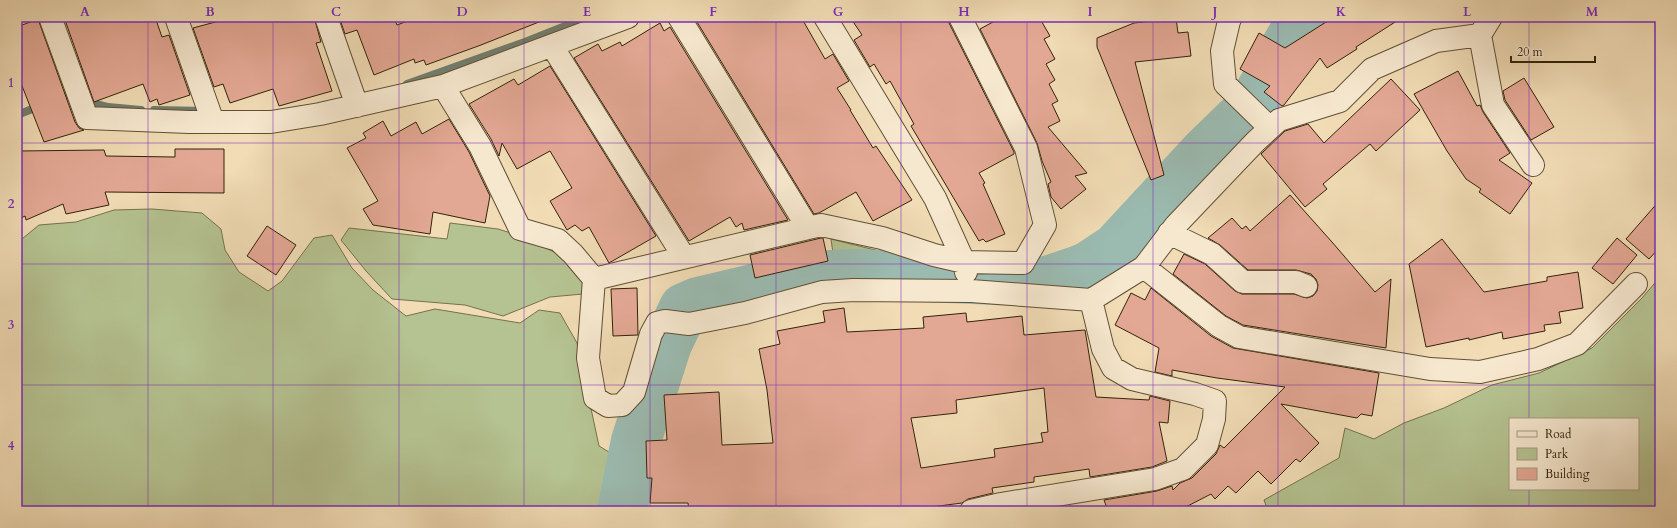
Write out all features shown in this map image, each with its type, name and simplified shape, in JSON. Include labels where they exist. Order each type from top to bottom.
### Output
[{"type":"street","points":[[50,17],[87,118],[213,122],[271,122],[357,106],[443,86],[628,17]]},
{"type":"street","points":[[176,17],[213,122]]},
{"type":"street","points":[[326,17],[357,106]]},
{"type":"street","points":[[679,17],[808,228]]},
{"type":"street","points":[[825,17],[934,198],[964,262],[971,291]]},
{"type":"street","points":[[594,279],[820,225],[882,238],[934,255],[964,262],[1023,263],[1044,225],[1026,148],[960,17]]},
{"type":"street","points":[[1229,18],[1222,51],[1225,84],[1270,128]]},
{"type":"street","points":[[443,86],[480,146],[520,229],[558,240],[573,254],[594,279],[588,358],[595,398],[608,406],[622,405],[634,392],[652,334],[657,323],[689,324],[745,313],[822,292],[853,290],[971,291],[1092,300],[1144,268],[1169,233],[1279,120],[1340,102],[1372,69],[1436,41],[1486,26],[1493,105],[1533,165]]},
{"type":"street","points":[[552,46],[684,257]]},
{"type":"street","points":[[1169,233],[1212,254],[1243,282],[1296,282],[1306,286]]},
{"type":"street","points":[[1144,268],[1219,326],[1239,337],[1430,369],[1480,372],[1538,359],[1577,344],[1636,284]]},
{"type":"street","points":[[971,511],[1155,479],[1183,469],[1207,445],[1214,419],[1215,401],[1195,394],[1132,379],[1113,368],[1103,349],[1092,300]]},
{"type":"green space","points":[[152,209],[202,213],[221,229],[225,250],[239,272],[268,291],[282,281],[314,238],[332,235],[352,268],[373,290],[406,316],[435,309],[520,323],[539,310],[560,313],[577,343],[599,446],[617,457],[623,465],[624,485],[640,499],[639,511],[17,511],[17,243],[39,225],[76,222],[114,210]]},
{"type":"green space","points":[[450,223],[498,229],[514,234],[570,259],[584,283],[583,294],[550,297],[503,316],[465,305],[392,299],[366,271],[341,240],[349,228],[447,239]]},
{"type":"green space","points":[[831,239],[931,264],[835,268]]},
{"type":"green space","points":[[1660,277],[1660,511],[1268,511],[1264,500],[1339,458],[1345,428],[1374,439],[1404,423],[1444,408],[1492,385],[1539,373],[1592,348],[1642,298]]},
{"type":"building","points":[[73,17],[155,17],[162,37],[169,35],[190,95],[159,105],[157,99],[150,102],[143,84],[94,102],[65,20]]},
{"type":"building","points":[[218,17],[314,17],[321,42],[316,43],[332,91],[279,106],[273,89],[230,103],[223,84],[214,87],[193,28],[219,21]]},
{"type":"building","points":[[339,17],[394,17],[397,25],[418,17],[549,18],[426,65],[424,60],[415,63],[414,59],[374,75],[357,30],[345,34]]},
{"type":"building","points":[[694,17],[801,17],[825,59],[833,54],[849,81],[837,88],[873,148],[876,146],[912,200],[873,221],[856,192],[819,213],[814,214]]},
{"type":"building","points":[[850,17],[946,17],[1014,152],[1014,154],[979,173],[985,183],[983,184],[1005,234],[986,242],[983,239],[979,241],[911,126],[914,124],[890,81],[886,84],[874,64],[870,67],[854,40],[862,35]]},
{"type":"building","points":[[1002,17],[1039,17],[1050,36],[1044,39],[1055,59],[1046,64],[1055,80],[1049,84],[1058,101],[1052,104],[1060,121],[1048,127],[1087,173],[1075,176],[1086,189],[1061,209],[1051,197],[1048,184],[1051,182],[1042,161],[1037,143],[980,29]]},
{"type":"building","points":[[1334,17],[1403,17],[1356,47],[1357,49],[1327,68],[1320,58],[1282,106],[1264,92],[1270,86],[1240,69],[1259,33],[1285,48]]},
{"type":"building","points":[[1176,18],[1178,33],[1188,32],[1191,56],[1135,62],[1164,175],[1151,180],[1097,47],[1097,38],[1134,23]]},
{"type":"building","points":[[38,19],[75,122],[79,128],[84,130],[44,142],[17,73],[22,71],[17,58],[17,27]]},
{"type":"building","points":[[660,23],[664,31],[670,27],[788,220],[744,230],[742,223],[736,227],[730,217],[689,241],[574,58],[598,44],[602,51],[620,42],[622,46]]},
{"type":"building","points":[[550,66],[656,236],[609,263],[589,227],[582,231],[575,225],[567,230],[550,201],[572,188],[550,151],[517,169],[502,143],[499,156],[491,139],[469,104],[514,79],[518,85]]},
{"type":"building","points":[[1458,71],[1477,106],[1480,105],[1510,153],[1499,160],[1532,183],[1510,214],[1479,192],[1481,189],[1466,179],[1447,151],[1414,94]]},
{"type":"building","points":[[1524,78],[1554,127],[1531,140],[1505,100],[1503,91]]},
{"type":"building","points":[[1391,79],[1420,110],[1376,151],[1370,144],[1323,184],[1327,189],[1305,207],[1261,154],[1285,131],[1308,124],[1324,143]]},
{"type":"building","points":[[449,119],[469,152],[490,196],[485,223],[433,212],[430,234],[373,225],[363,209],[378,201],[347,148],[366,138],[363,133],[383,121],[391,136],[416,122],[422,134]]},
{"type":"building","points":[[175,149],[224,149],[224,193],[105,192],[109,205],[66,214],[63,204],[26,220],[25,216],[17,220],[17,151],[104,150],[106,156],[175,157]]},
{"type":"building","points":[[1290,195],[1375,292],[1391,279],[1386,348],[1243,325],[1226,316],[1173,274],[1184,254],[1205,264],[1235,291],[1242,294],[1294,294],[1307,298],[1313,296],[1317,291],[1318,285],[1316,279],[1311,274],[1296,270],[1248,270],[1220,245],[1208,238],[1232,218],[1242,229],[1246,226],[1250,231]]},
{"type":"building","points":[[1660,200],[1660,247],[1649,259],[1626,239]]},
{"type":"building","points":[[267,226],[296,245],[276,275],[247,256]]},
{"type":"building","points":[[823,238],[828,261],[755,278],[750,255]]},
{"type":"building","points":[[1617,238],[1637,255],[1613,284],[1592,268]]},
{"type":"building","points":[[1442,239],[1484,292],[1547,281],[1547,277],[1578,272],[1583,308],[1559,312],[1561,323],[1544,325],[1545,331],[1503,339],[1502,332],[1469,340],[1469,338],[1426,347],[1409,264]]},
{"type":"building","points":[[637,288],[638,335],[613,336],[611,289]]},
{"type":"building","points":[[1151,288],[1211,336],[1233,348],[1379,373],[1372,416],[1361,414],[1357,418],[1281,404],[1319,443],[1300,462],[1296,459],[1271,484],[1258,471],[1236,493],[1228,486],[1215,499],[1211,494],[1178,511],[1108,511],[1104,500],[1157,491],[1172,486],[1173,490],[1180,483],[1192,478],[1216,454],[1220,445],[1224,448],[1285,387],[1217,378],[1172,370],[1172,376],[1155,372],[1159,348],[1115,325],[1131,293],[1145,300]]},
{"type":"building","points":[[844,308],[847,332],[924,328],[923,317],[966,313],[967,322],[1022,316],[1024,335],[1085,330],[1096,397],[1149,400],[1150,396],[1170,401],[1168,423],[1159,422],[1167,461],[1152,467],[1090,477],[1089,469],[1034,477],[1034,482],[992,488],[993,493],[968,499],[962,503],[931,507],[932,511],[689,511],[688,503],[650,503],[652,478],[647,478],[646,441],[667,440],[664,395],[719,392],[722,445],[773,443],[767,390],[759,349],[780,344],[777,331],[825,322],[823,311]],"holes":[[[1044,388],[1048,432],[1041,433],[1043,442],[994,449],[995,457],[921,468],[911,418],[957,413],[956,400]]]},
{"type":"waterway","points":[[407,84],[525,42],[588,17]]},
{"type":"waterway","points":[[1258,95],[1302,19],[1306,17]]},
{"type":"waterway","points":[[57,99],[64,95],[108,107],[141,110]]},
{"type":"waterway","points":[[17,115],[40,106]]},
{"type":"waterway","points":[[154,110],[207,111]]},
{"type":"waterway","points":[[622,511],[636,441],[667,344],[684,308],[698,302],[809,276],[855,274],[1044,282],[1077,271],[1089,266],[1116,248],[1205,152],[1239,119]]}]
